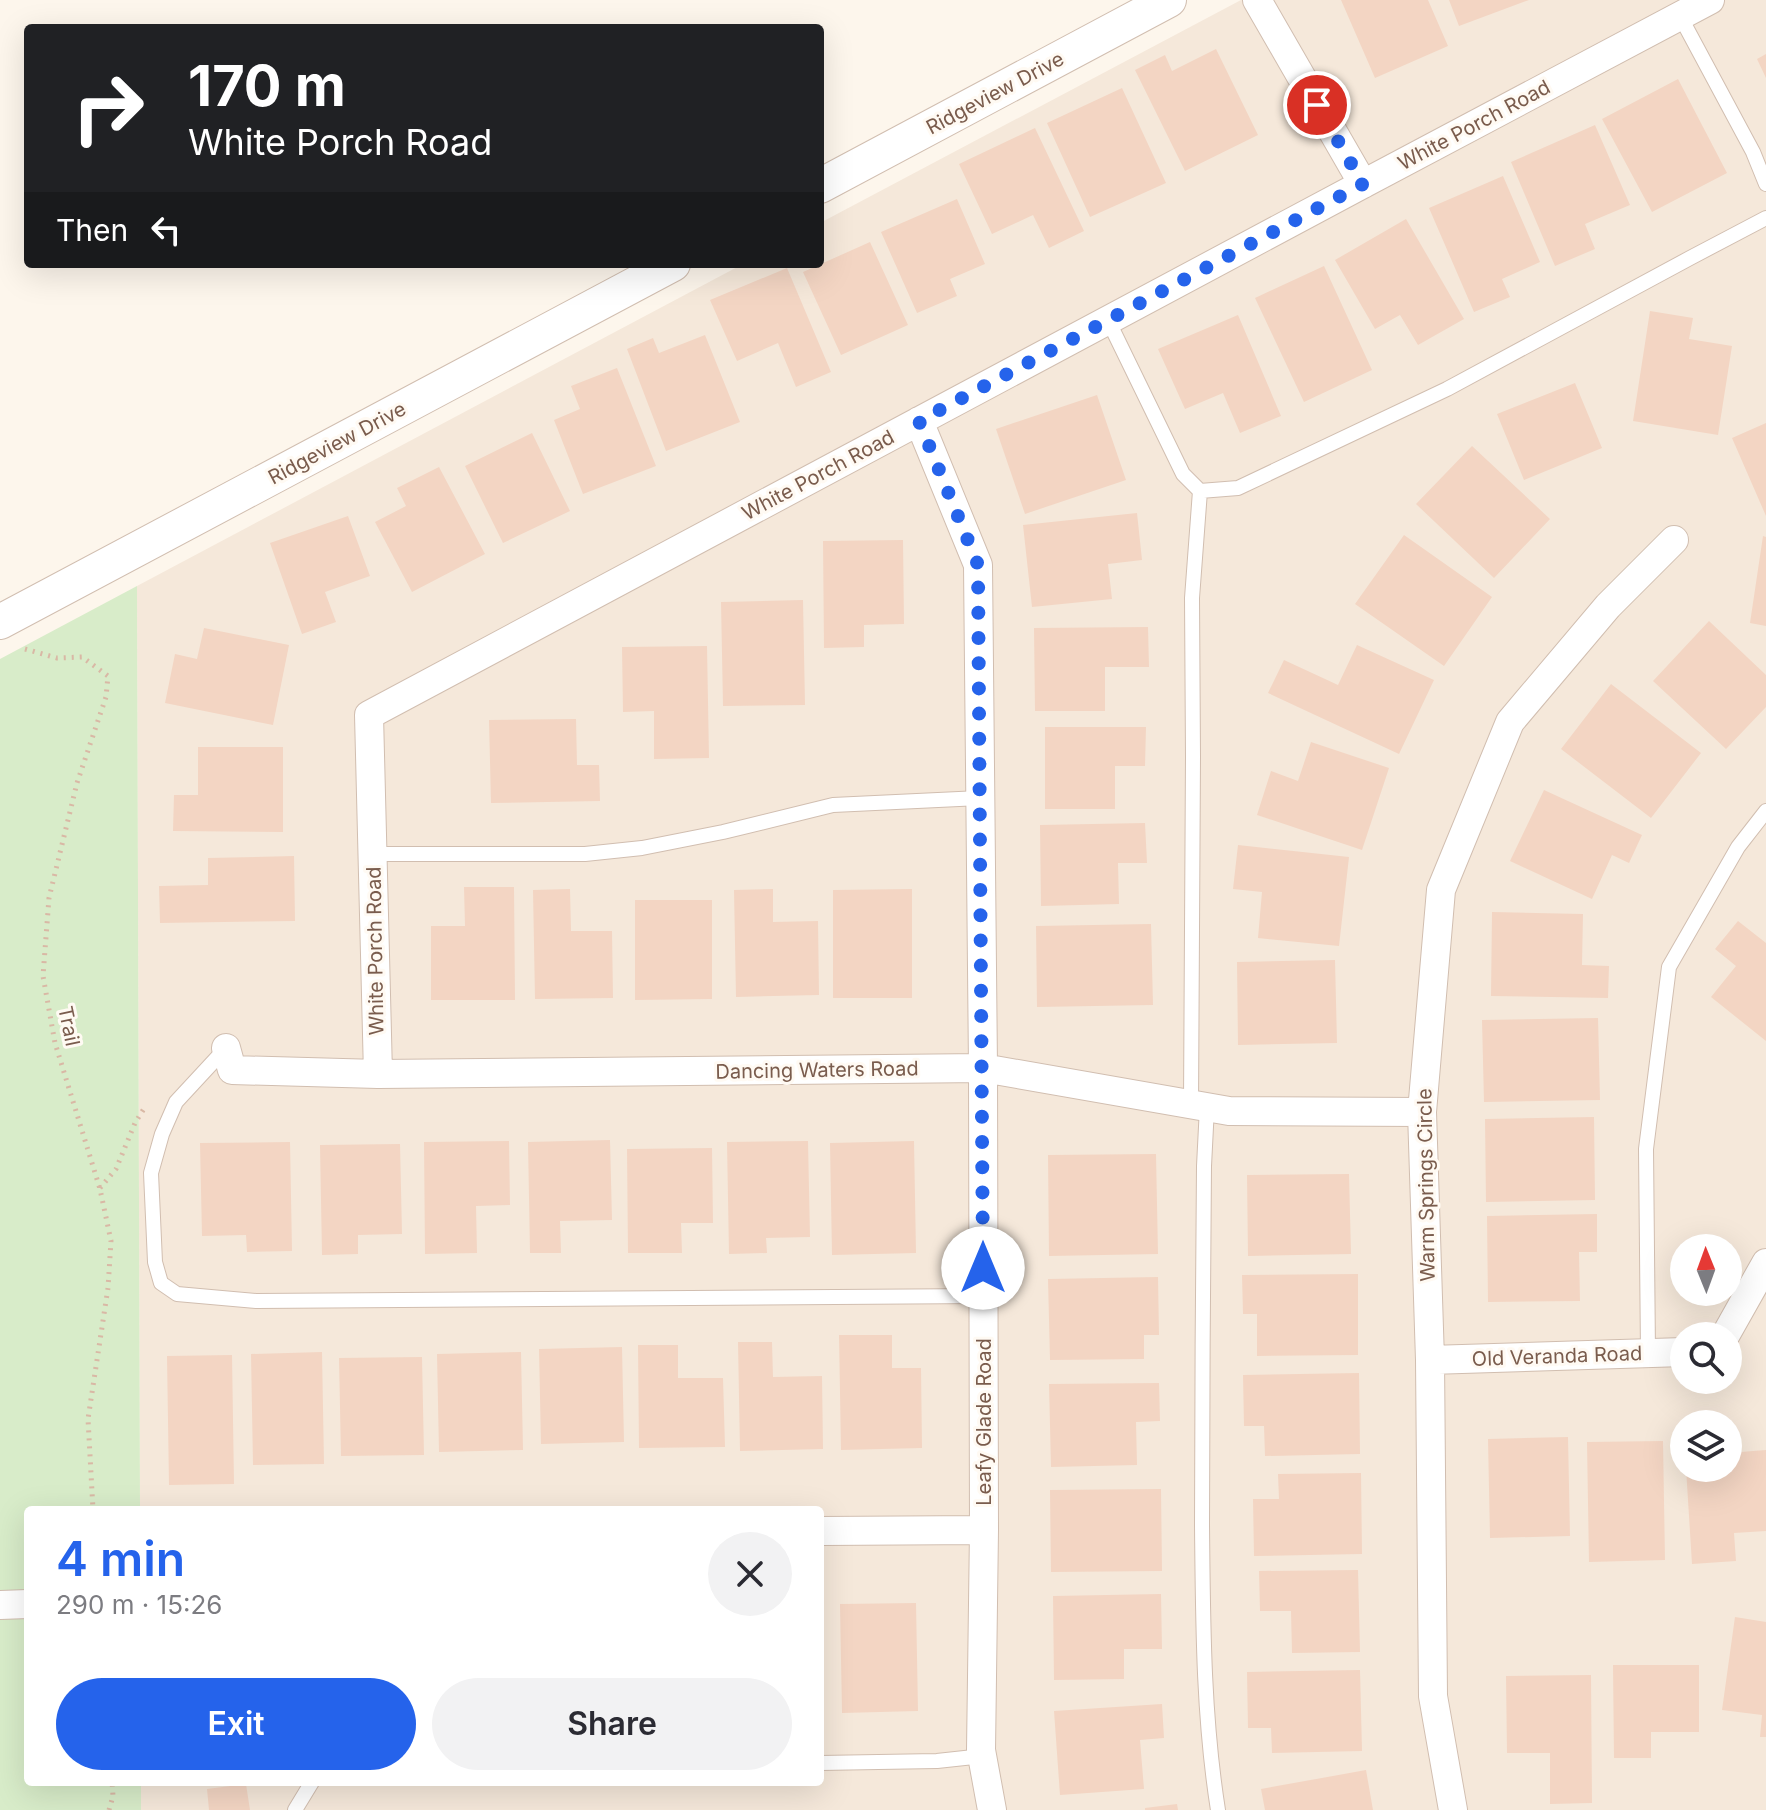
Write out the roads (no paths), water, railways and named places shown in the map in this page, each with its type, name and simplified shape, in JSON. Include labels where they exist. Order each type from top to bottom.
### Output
[{"type":"street","name":"Ridgeview Drive","points":[[824,184],[1169,0]]},
{"type":"street","points":[[1257,0],[1363,184]]},
{"type":"street","name":"White Porch Road","points":[[378,1074],[369,715],[1710,0]]},
{"type":"street","name":"Ridgeview Drive","points":[[2,621],[665,268]]},
{"type":"street","name":"Leafy Glade Road","points":[[919,421],[978,565],[983,1068],[983,1756],[992,1810]]},
{"type":"street","name":"Warm Springs Circle","points":[[1453,1810],[1433,1696],[1430,1360],[1422,1112],[1441,890],[1510,722],[1608,606],[1674,540]]},
{"type":"street","name":"Dancing Waters Road","points":[[226,1048],[232,1070],[378,1074],[983,1068],[1229,1111],[1422,1112]]},
{"type":"street","points":[[1733,1322],[1766,1263]]},
{"type":"street","name":"Old Veranda Road","points":[[1430,1360],[1670,1352]]},
{"type":"street","points":[[824,1531],[984,1530]]},
{"type":"street","points":[[0,1605],[24,1604]]},
{"type":"lane","points":[[1680,16],[1753,152],[1766,184]]},
{"type":"lane","points":[[1200,491],[1238,488],[1447,389],[1766,218]]},
{"type":"lane","points":[[1108,320],[1183,474],[1200,491],[1192,598],[1199,1106],[1204,1181],[1203,1556],[1209,1758],[1218,1810]]},
{"type":"lane","points":[[373,854],[585,854],[656,846],[833,805],[980,798]]},
{"type":"lane","points":[[1648,1353],[1646,1149],[1669,967],[1738,847],[1766,811]]},
{"type":"lane","points":[[226,1048],[176,1102],[162,1134],[151,1173],[155,1262],[161,1283],[177,1294],[256,1301],[983,1296]]},
{"type":"lane","points":[[824,1763],[937,1761],[983,1756]]},
{"type":"lane","points":[[295,1810],[310,1786]]}]
